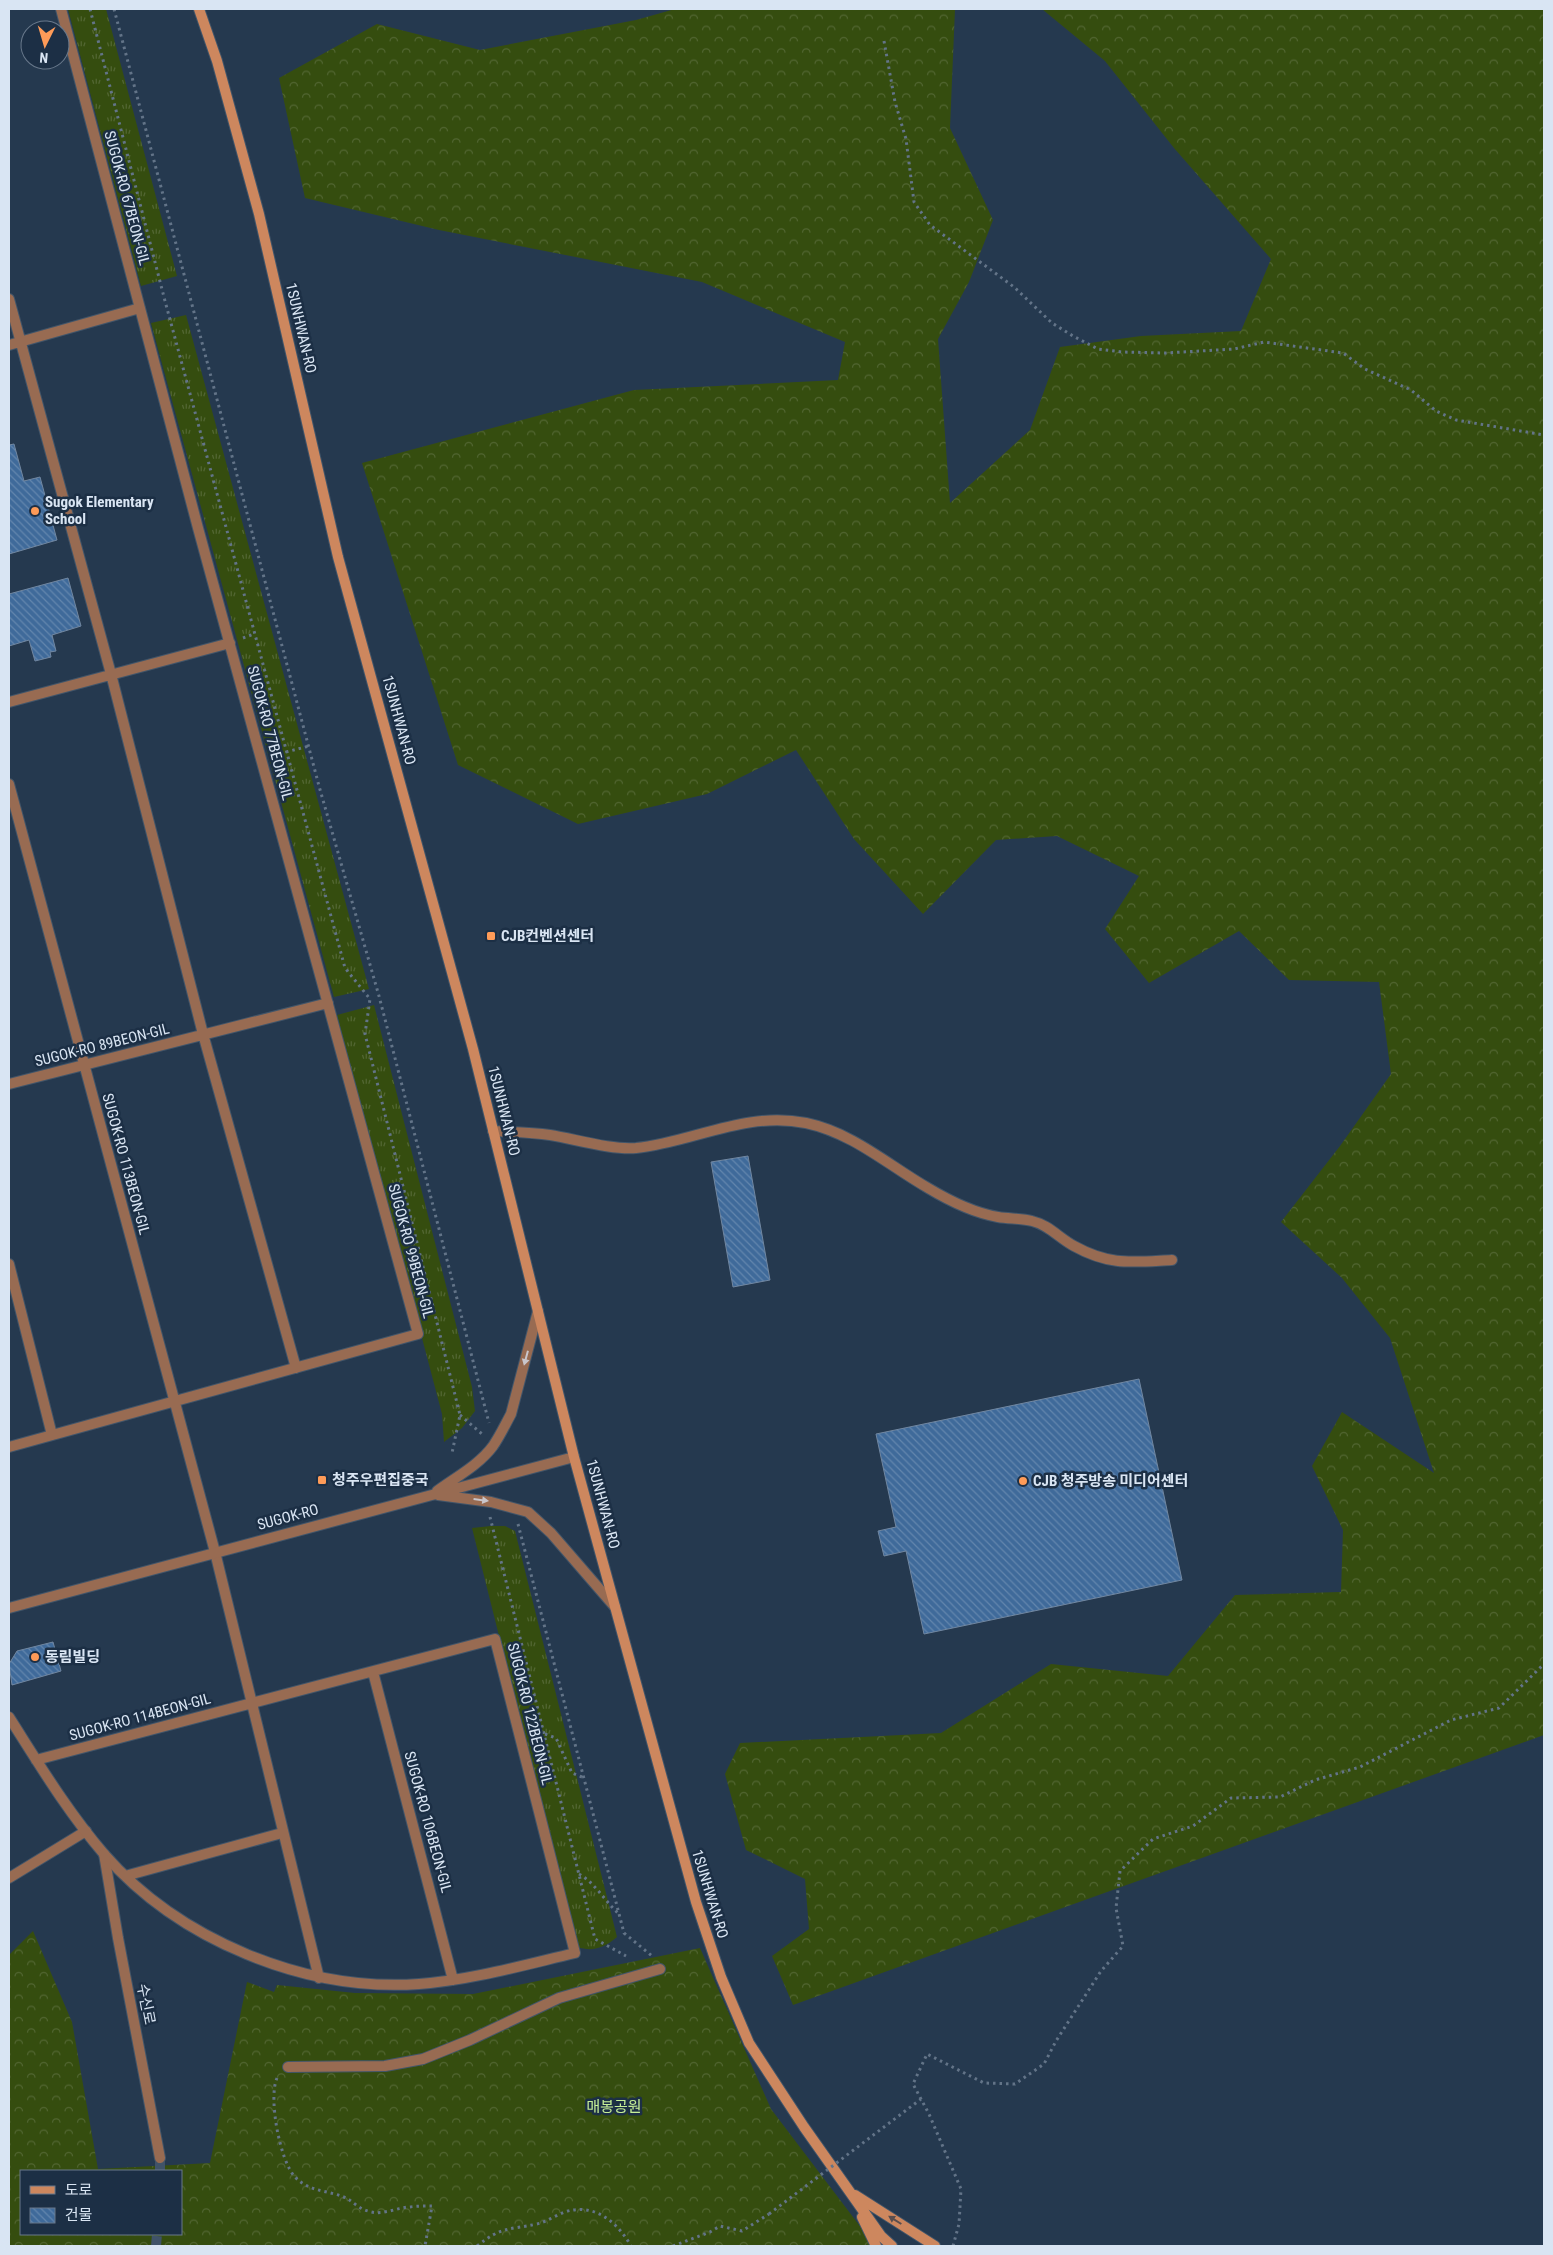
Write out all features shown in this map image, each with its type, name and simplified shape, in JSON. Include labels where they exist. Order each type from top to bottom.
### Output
[{"type":"main road","name":"1SUNHWAN-RO","points":[[199,9],[217,61],[259,214],[338,557],[493,1131],[574,1457],[696,1902],[721,1977],[749,2043],[804,2127],[882,2236],[892,2246]]},
{"type":"main road","name":"1SUNHWAN-RO","points":[[850,2192],[935,2246]]},
{"type":"main road","points":[[850,2192],[876,2246]]},
{"type":"street","name":"SUGOK-RO 67BEON-GIL","points":[[61,9],[188,489]]},
{"type":"street","points":[[9,298],[111,674],[203,1034],[296,1368]]},
{"type":"street","points":[[9,344],[140,308]]},
{"type":"street","name":"SUGOK-RO 77BEON-GIL","points":[[188,489],[328,1003]]},
{"type":"street","points":[[9,702],[230,643]]},
{"type":"street","name":"SUGOK-RO 113BEON-GIL","points":[[9,784],[215,1552]]},
{"type":"street","name":"SUGOK-RO 89BEON-GIL","points":[[9,1084],[328,1003]]},
{"type":"street","name":"SUGOK-RO 99BEON-GIL","points":[[9,1447],[418,1334],[328,1003]]},
{"type":"street","points":[[493,1131],[548,1135],[633,1148],[665,1144],[727,1125],[761,1120],[805,1123],[837,1133],[875,1152],[931,1190],[996,1216],[1032,1221],[1053,1230],[1072,1245],[1102,1260],[1130,1262],[1172,1260]]},
{"type":"street","points":[[9,1265],[52,1435]]},
{"type":"street","points":[[432,1495],[482,1458],[493,1446],[511,1414],[538,1311]]},
{"type":"street","name":"SUGOK-RO","points":[[9,1608],[574,1457]]},
{"type":"street","points":[[432,1495],[491,1502],[528,1512],[551,1533],[615,1607]]},
{"type":"street","points":[[215,1552],[282,1833],[319,1978]]},
{"type":"street","name":"SUGOK-RO 122BEON-GIL","points":[[252,1704],[495,1639],[575,1953],[453,1980]]},
{"type":"street","name":"SUGOK-RO 106BEON-GIL","points":[[373,1672],[453,1980]]},
{"type":"street","name":"SUGOK-RO 114BEON-GIL","points":[[36,1760],[252,1704]]},
{"type":"street","points":[[9,1717],[58,1797],[104,1854],[125,1876],[177,1916],[236,1950],[319,1978],[392,1985],[453,1980]]},
{"type":"street","points":[[9,1878],[86,1832]]},
{"type":"street","points":[[125,1876],[282,1833]]},
{"type":"street","name":"수신로","points":[[104,1854],[160,2158]]},
{"type":"street","points":[[288,2067],[385,2066],[424,2059],[470,2040],[559,1998],[658,1964]]},
{"type":"path","points":[[90,9],[162,292],[345,968],[370,998],[365,1034],[460,1416],[452,1453]]},
{"type":"path","points":[[114,9],[309,746],[379,996],[490,1428]]},
{"type":"path","points":[[884,41],[895,102],[906,138],[914,202],[930,225],[1014,287],[1052,322],[1073,336],[1098,350],[1122,352],[1165,353],[1234,349],[1264,342],[1343,353],[1365,369],[1411,390],[1436,410],[1456,420],[1544,435]]},
{"type":"path","points":[[286,752],[309,746]]},
{"type":"path","points":[[460,1416],[484,1436]]},
{"type":"path","points":[[489,1514],[595,1938],[626,1956]]},
{"type":"path","points":[[516,1519],[624,1933],[658,1964]]},
{"type":"path","points":[[953,2246],[959,2224],[961,2189],[913,2084],[927,2054],[984,2083],[1015,2084],[1044,2064],[1056,2041],[1101,1971],[1123,1946],[1116,1908],[1120,1872],[1153,1839],[1193,1826],[1231,1798],[1280,1797],[1315,1780],[1360,1767],[1451,1720],[1499,1708],[1544,1664]]},
{"type":"path","points":[[544,1734],[556,1738],[572,1773],[582,1777]]},
{"type":"path","points":[[579,1874],[589,1880],[606,1902],[618,1913]]},
{"type":"path","points":[[288,2067],[278,2075],[273,2086],[279,2139],[294,2176],[305,2186],[347,2198],[367,2211],[381,2213],[408,2207],[432,2206],[425,2246]]},
{"type":"path","points":[[673,2246],[710,2232],[720,2226],[742,2231],[769,2214],[921,2099]]},
{"type":"path","points":[[477,2246],[493,2234],[507,2229],[553,2219],[571,2210],[588,2209],[604,2216],[616,2225],[631,2246]]},
{"type":"green space","points":[[68,9],[106,9],[177,276],[141,286]]},
{"type":"green space","points":[[675,9],[955,9],[950,128],[993,220],[969,282],[938,339],[950,503],[1030,430],[1060,347],[1141,336],[1241,331],[1271,259],[1174,148],[1105,61],[1042,9],[1544,9],[1544,1735],[793,2005],[772,1956],[809,1929],[805,1879],[746,1850],[725,1774],[740,1743],[941,1733],[1051,1664],[1168,1676],[1235,1595],[1341,1592],[1343,1530],[1312,1466],[1342,1412],[1434,1473],[1390,1338],[1342,1278],[1281,1222],[1340,1146],[1391,1074],[1379,982],[1289,980],[1239,931],[1149,983],[1105,929],[1139,876],[1057,836],[996,840],[923,914],[854,839],[796,750],[707,794],[578,824],[458,765],[362,463],[634,390],[838,380],[845,342],[702,282],[439,230],[305,198],[279,78],[377,24],[480,50],[636,20]]},
{"type":"green space","points":[[186,315],[369,989],[334,997],[151,323]]},
{"type":"green space","points":[[374,1005],[472,1387],[475,1411],[462,1428],[444,1442],[442,1414],[337,1015]]},
{"type":"green space","points":[[505,1526],[515,1531],[617,1937],[608,1944],[598,1948],[577,1947],[472,1528]]},
{"type":"green space","name":"매봉공원","points":[[33,1931],[72,2022],[98,2169],[210,2163],[247,1982],[274,1992],[277,1985],[355,1993],[473,1994],[700,1948],[771,2109],[875,2246],[9,2246],[9,1955]]},
{"type":"building","points":[[14,444],[24,481],[40,477],[57,540],[9,554],[9,445]]},
{"type":"building","points":[[68,578],[81,626],[52,635],[56,651],[50,652],[51,657],[35,661],[29,640],[9,646],[9,594]]},
{"type":"building","points":[[748,1156],[770,1280],[733,1287],[711,1162]]},
{"type":"building","name":"CJB 청주방송 미디어센터","points":[[1139,1379],[1182,1580],[924,1634],[906,1551],[884,1556],[878,1531],[896,1527],[876,1434]]},
{"type":"building","name":"동림빌딩","points":[[53,1642],[61,1671],[12,1685],[9,1664],[17,1651]]},
{"type":"tunnel","points":[[160,2158],[160,2170]]},
{"type":"tunnel","points":[[156,2246],[157,2235]]},
{"type":"place","name":"Sugok Elementary School","points":[[35,511]]},
{"type":"place","name":"CJB컨벤션센터","points":[[491,936]]},
{"type":"place","name":"청주우편집중국","points":[[322,1480]]},
{"type":"place","name":"CJB 청주방송 미디어센터","points":[[1023,1481]]},
{"type":"place","name":"동림빌딩","points":[[35,1657]]}]
